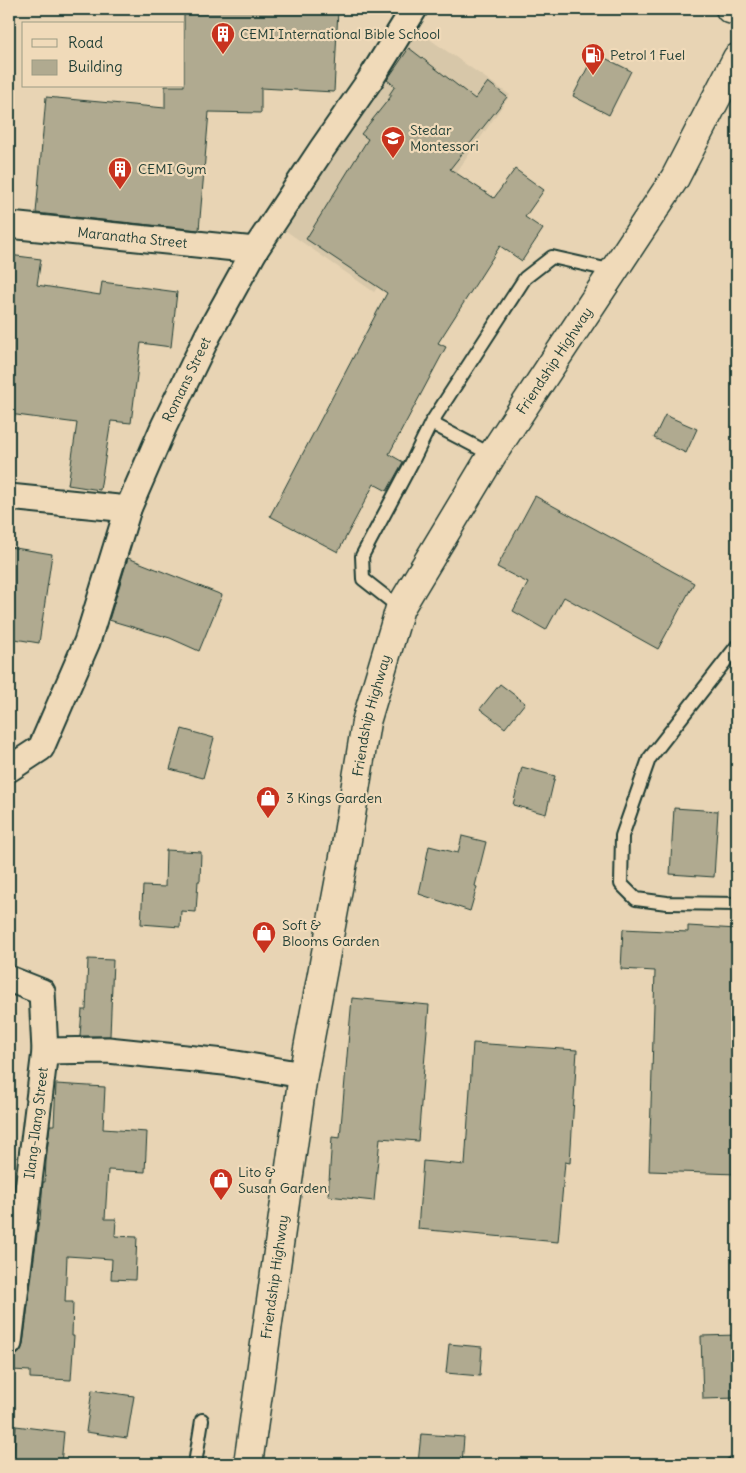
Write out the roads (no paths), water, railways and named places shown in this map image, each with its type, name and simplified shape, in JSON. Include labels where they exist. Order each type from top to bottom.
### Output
[{"type":"main road","points":[[730,9],[737,11]]},
{"type":"main road","name":"Friendship Highway","points":[[248,1464],[303,1075],[346,846],[366,722],[400,608],[492,455],[675,178],[737,58]]},
{"type":"street","name":"Romans Street","points":[[9,769],[41,748],[87,642],[128,509],[164,426],[208,335],[255,250],[370,80],[414,9]]},
{"type":"street","name":"Maranatha Street","points":[[9,225],[255,250]]},
{"type":"street","points":[[9,497],[128,509]]},
{"type":"street","name":"Ilang-Ilang Street","points":[[9,979],[42,992],[45,1051],[9,1343]]},
{"type":"street","points":[[45,1051],[108,1050],[224,1062],[303,1075]]},
{"type":"lane","points":[[400,608],[363,579],[362,556],[431,423],[525,278],[552,257],[614,270]]},
{"type":"lane","points":[[431,423],[492,455]]},
{"type":"lane","points":[[737,646],[649,760],[622,836],[621,884],[636,899],[667,903],[737,904]]},
{"type":"lane","points":[[195,1464],[202,1420]]},
{"type":"lane","points":[[733,1464],[737,1462]]},
{"type":"place","name":"CEMI International Bible School","points":[[223,55]]},
{"type":"place","name":"Petrol 1 Fuel","points":[[593,76]]},
{"type":"place","name":"Stedar Montessori","points":[[393,159]]},
{"type":"place","name":"CEMI Gym","points":[[120,190]]},
{"type":"place","name":"3 Kings Garden","points":[[268,819]]},
{"type":"place","name":"Soft & Blooms Garden","points":[[264,954]]},
{"type":"place","name":"Lito & Susan Garden","points":[[221,1201]]}]
